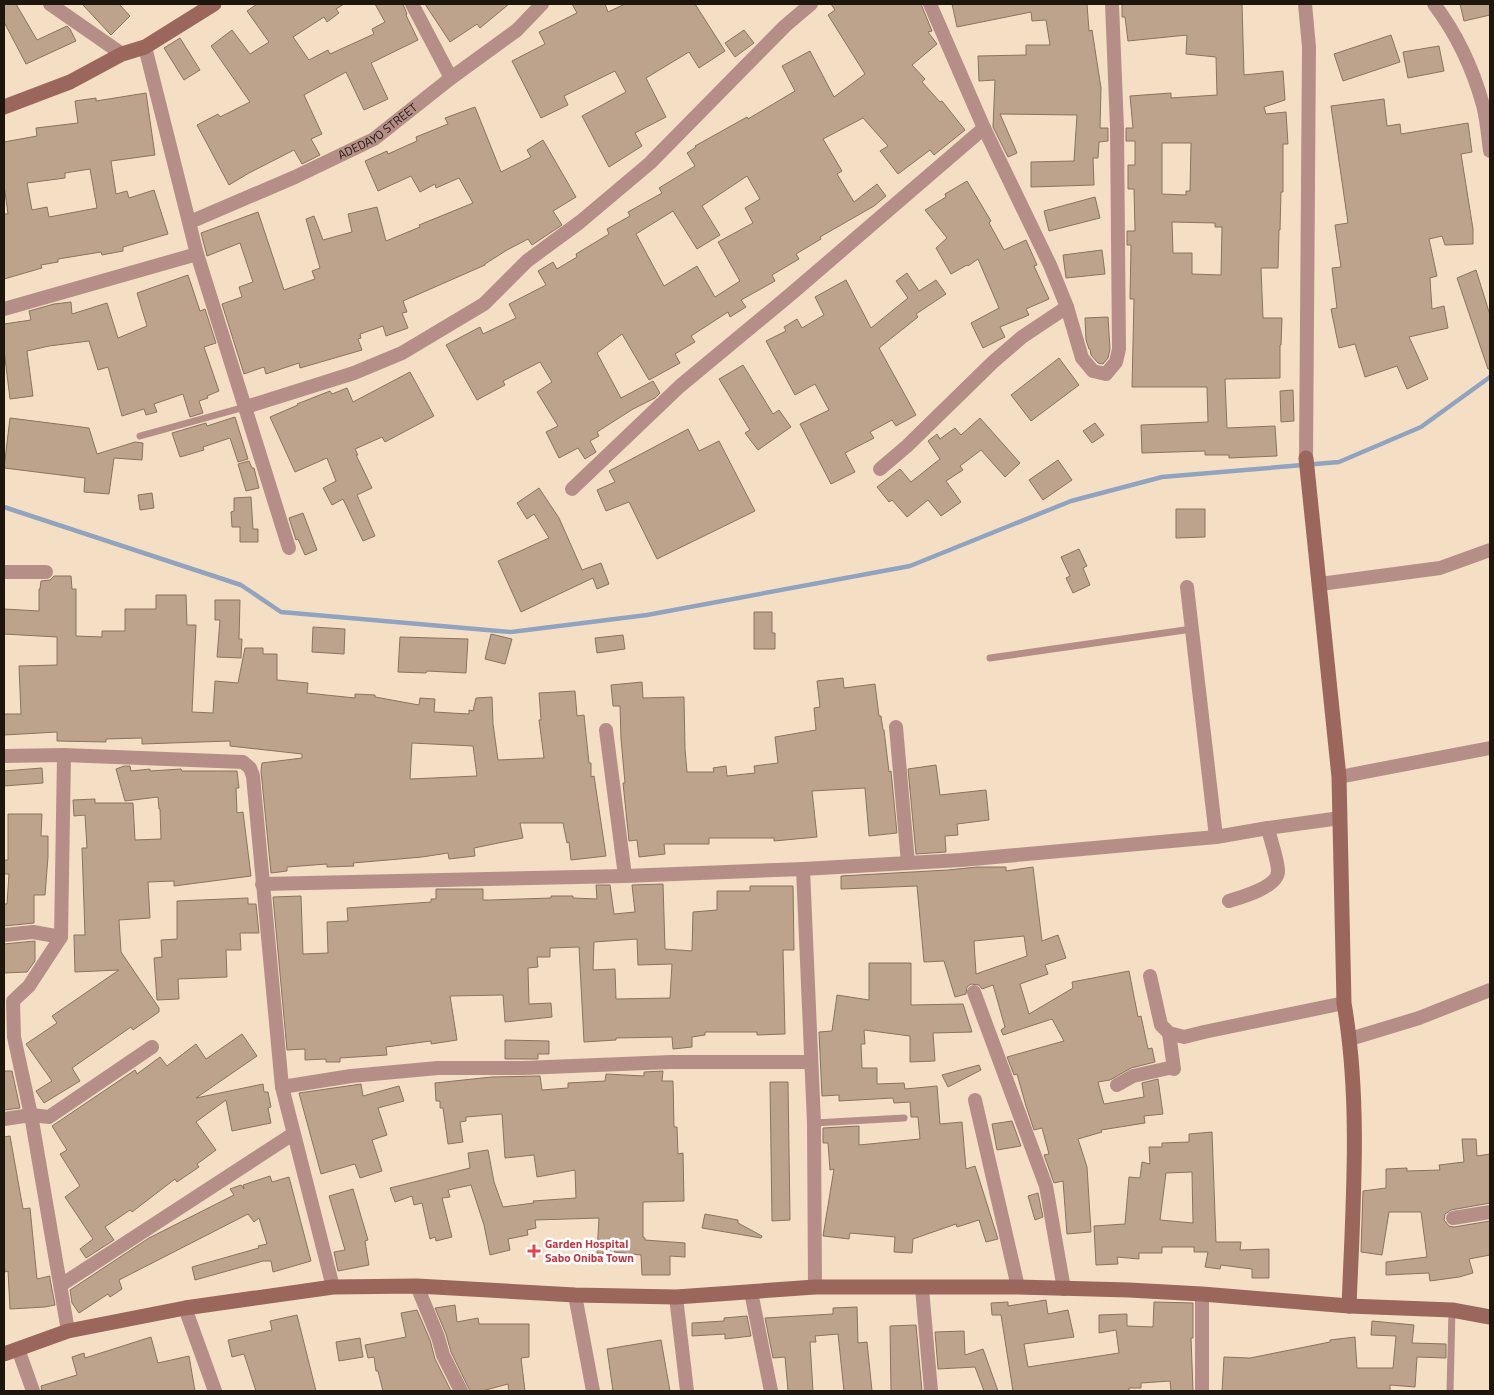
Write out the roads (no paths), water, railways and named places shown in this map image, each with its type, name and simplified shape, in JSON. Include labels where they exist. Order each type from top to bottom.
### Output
[{"type":"main road","points":[[4,107],[70,82],[122,54],[145,47],[214,4]]},
{"type":"main road","points":[[1306,458],[1340,777],[1344,1003],[1350,1039],[1355,1155],[1349,1306]]},
{"type":"main road","points":[[11,1351],[68,1331],[185,1308],[333,1287],[417,1286],[575,1295],[676,1297],[815,1287],[1018,1287],[1202,1294],[1349,1306],[1452,1310],[1490,1317]]},
{"type":"street","points":[[50,4],[122,54]]},
{"type":"street","points":[[412,4],[451,78]]},
{"type":"street","name":"ADEDAYO STREET","points":[[190,222],[295,177],[374,139],[451,78],[516,30],[542,4]]},
{"type":"street","points":[[246,407],[354,373],[402,353],[484,304],[527,261],[580,222],[650,163],[785,26],[811,4]]},
{"type":"street","points":[[930,4],[984,128],[1046,257],[1067,307],[1082,358],[1093,371],[1106,374],[1116,362],[1119,349],[1117,128],[1112,4]]},
{"type":"street","points":[[1305,4],[1309,47],[1306,458]]},
{"type":"street","points":[[1434,4],[1444,17],[1470,67],[1483,106],[1490,151]]},
{"type":"street","points":[[145,47],[197,254],[289,548]]},
{"type":"street","points":[[572,488],[680,386],[791,294],[984,128]]},
{"type":"street","points":[[4,309],[197,254]]},
{"type":"street","points":[[880,469],[907,446],[993,362],[1022,337],[1067,307]]},
{"type":"street","points":[[1320,584],[1440,568],[1490,550]]},
{"type":"street","points":[[4,572],[46,572]]},
{"type":"street","points":[[1186,587],[1216,837]]},
{"type":"street","points":[[896,727],[908,863]]},
{"type":"street","points":[[606,730],[625,876]]},
{"type":"street","points":[[1340,777],[1490,748]]},
{"type":"street","points":[[4,756],[64,756],[243,762],[250,768],[253,776],[282,1087],[292,1134],[333,1287]]},
{"type":"street","points":[[64,756],[61,937],[29,986],[13,1001],[14,1037],[31,1115],[68,1331]]},
{"type":"street","points":[[262,884],[803,870],[1216,837],[1340,818]]},
{"type":"street","points":[[1229,901],[1266,886],[1276,878],[1278,871],[1268,828]]},
{"type":"street","points":[[803,870],[814,1123],[815,1287]]},
{"type":"street","points":[[4,935],[33,932],[61,937]]},
{"type":"street","points":[[1150,976],[1161,1025],[1169,1033],[1184,1038],[1204,1032],[1344,1003]]},
{"type":"street","points":[[1350,1039],[1419,1018],[1490,990]]},
{"type":"street","points":[[974,992],[1046,1186],[1064,1289]]},
{"type":"street","points":[[1118,1084],[1133,1076],[1169,1068],[1174,1069],[1169,1033]]},
{"type":"street","points":[[4,1119],[31,1115],[49,1118],[152,1047]]},
{"type":"street","points":[[282,1087],[351,1076],[438,1068],[523,1068],[671,1062],[811,1062]]},
{"type":"street","points":[[975,1100],[1018,1287]]},
{"type":"street","points":[[61,1285],[292,1134]]},
{"type":"street","points":[[1453,1218],[1490,1212]]},
{"type":"street","points":[[417,1286],[438,1337],[443,1355],[460,1391]]},
{"type":"street","points":[[922,1288],[931,1391]]},
{"type":"street","points":[[751,1292],[771,1391]]},
{"type":"street","points":[[1202,1294],[1202,1391]]},
{"type":"street","points":[[575,1295],[594,1391]]},
{"type":"street","points":[[676,1297],[687,1391]]},
{"type":"street","points":[[185,1308],[215,1391]]},
{"type":"street","points":[[11,1351],[32,1391]]},
{"type":"lane","points":[[140,436],[246,407]]},
{"type":"lane","points":[[990,658],[1192,630]]},
{"type":"lane","points":[[814,1123],[904,1118]]},
{"type":"lane","points":[[1450,1391],[1452,1310]]},
{"type":"waterway","points":[[4,507],[241,585],[281,612],[511,632],[647,615],[910,566],[1071,501],[1162,477],[1339,462],[1421,427],[1490,377]]},
{"type":"place","name":"Garden Hospital Sabo Oniba Town","points":[[534,1251]]}]
